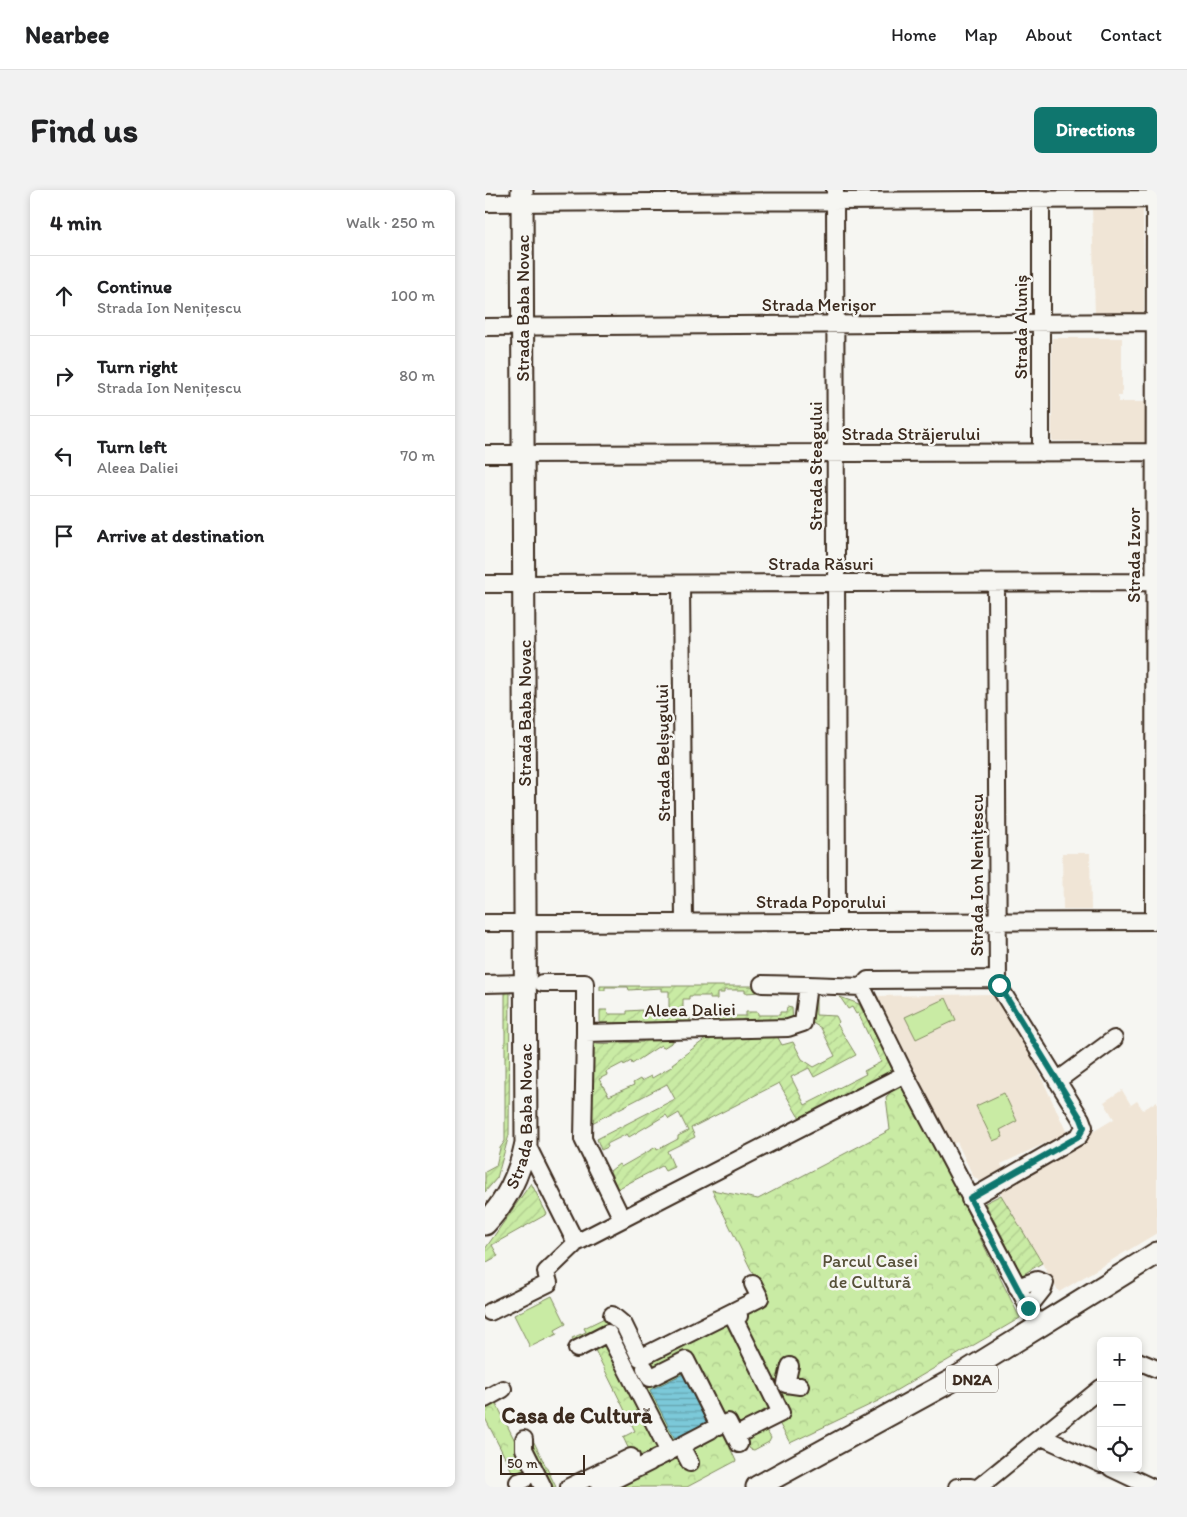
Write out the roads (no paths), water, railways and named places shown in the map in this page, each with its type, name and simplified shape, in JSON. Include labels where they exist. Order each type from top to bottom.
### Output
[{"type":"main road","name":"Strada Baba Novac","points":[[485,1224],[507,1197],[517,1178],[526,1143],[534,983],[526,923],[522,196]]},
{"type":"main road","name":"DN2A","points":[[757,1487],[951,1381],[1157,1253]]},
{"type":"main road","name":"DN2A","points":[[786,1487],[1157,1270]]},
{"type":"street","points":[[485,202],[522,196],[835,196],[1041,200],[1156,196]]},
{"type":"street","name":"Strada Steagului","points":[[835,196],[837,922]]},
{"type":"street","name":"Strada Izvor","points":[[1156,196],[1154,322],[1156,921]]},
{"type":"street","name":"Strada Aluniș","points":[[1041,200],[1041,453]]},
{"type":"street","name":"Strada Merișor","points":[[485,327],[1154,322]]},
{"type":"street","name":"Strada Străjerului","points":[[485,454],[1155,452]]},
{"type":"street","name":"Strada Răsuri","points":[[485,584],[1155,582]]},
{"type":"street","name":"Strada Ion Nenițescu","points":[[970,1198],[1082,1132],[1083,1123],[1001,992],[998,979],[996,583]]},
{"type":"street","name":"Strada Belșugului","points":[[681,584],[684,922]]},
{"type":"street","name":"Strada Poporului","points":[[485,923],[1156,921]]},
{"type":"street","points":[[762,984],[861,987],[868,980],[998,979]]},
{"type":"street","points":[[485,984],[585,983],[583,1139],[622,1219]]},
{"type":"street","name":"Aleea Daliei","points":[[585,1032],[788,1028],[803,1023],[808,985]]},
{"type":"street","points":[[861,987],[1039,1328]]},
{"type":"street","points":[[1057,1081],[1114,1039]]},
{"type":"street","points":[[490,1312],[549,1283],[546,1272],[576,1243],[905,1074]]},
{"type":"street","points":[[526,1143],[576,1243]]},
{"type":"street","points":[[1017,1286],[1037,1280],[1042,1280],[1045,1283],[1043,1289],[1028,1308]]},
{"type":"street","points":[[640,1374],[760,1298],[753,1284]]},
{"type":"street","points":[[739,1316],[734,1318],[783,1387]]},
{"type":"street","points":[[577,1349],[608,1333],[618,1320],[640,1374],[652,1456]]},
{"type":"street","points":[[608,1333],[625,1365],[650,1378],[684,1355],[719,1426],[728,1422],[737,1440],[770,1423],[781,1413],[783,1387],[790,1366]]},
{"type":"street","points":[[1142,1363],[1157,1369]]},
{"type":"street","points":[[625,1365],[640,1374]]},
{"type":"street","points":[[485,1399],[503,1389]]},
{"type":"street","points":[[979,1487],[1097,1391]]},
{"type":"street","points":[[569,1487],[652,1456],[711,1430]]},
{"type":"street","points":[[1043,1436],[1097,1462]]},
{"type":"street","points":[[529,1480],[524,1449],[528,1442],[554,1487]]},
{"type":"street","points":[[602,1487],[652,1456],[690,1463]]},
{"type":"street","points":[[1119,1472],[1151,1487]]},
{"type":"street","points":[[957,1487],[971,1487]]},
{"type":"water","points":[[683,1374],[707,1422],[675,1439],[650,1390]]},
{"type":"district","name":"Casa de Cultură","points":[[577,1415]]},
{"type":"park label","name":"Parcul Casei de Cultură","points":[[870,1271]]}]
